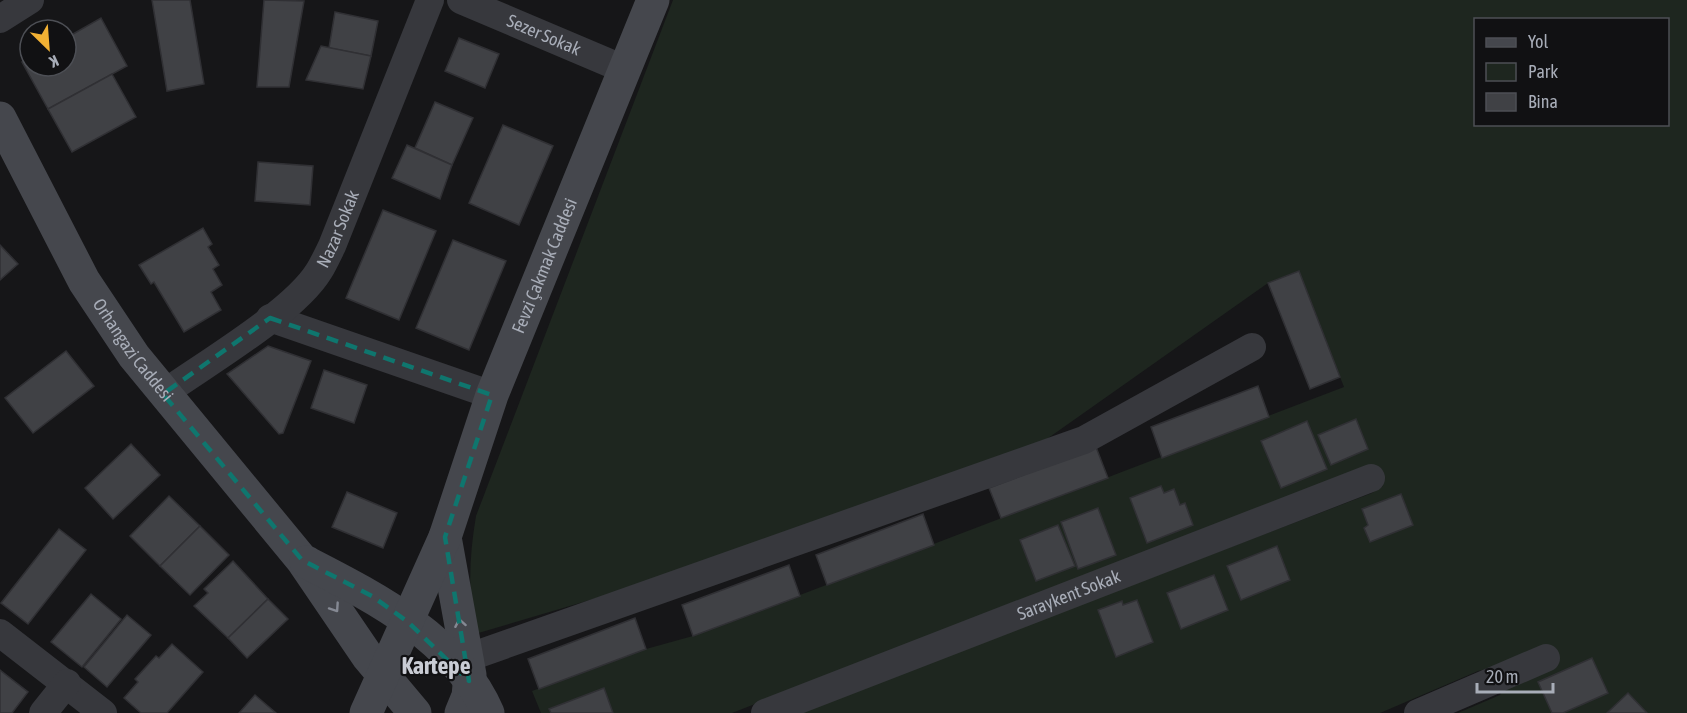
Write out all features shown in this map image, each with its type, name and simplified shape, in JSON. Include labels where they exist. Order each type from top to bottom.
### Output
[{"type":"street","points":[[0,19],[30,0]]},
{"type":"street","name":"Nazar Sokak","points":[[163,394],[270,318],[298,295],[319,272],[332,246],[430,0]]},
{"type":"street","name":"Sezer Sokak","points":[[461,0],[627,70]]},
{"type":"street","name":"Fevzi Çakmak Caddesi","points":[[366,713],[445,537],[492,395],[627,70],[653,0]]},
{"type":"street","name":"Orhangazi Caddesi","points":[[0,118],[84,281],[127,347],[163,394],[302,560],[384,677],[415,713]]},
{"type":"street","points":[[270,318],[492,395]]},
{"type":"street","points":[[468,669],[1084,440],[1252,347]]},
{"type":"street","name":"Saraykent Sokak","points":[[765,713],[1371,478]]},
{"type":"street","points":[[445,537],[468,669],[468,696],[461,713]]},
{"type":"street","points":[[302,560],[372,596],[468,669],[488,713]]},
{"type":"street","points":[[0,633],[103,713]]},
{"type":"street","points":[[1418,713],[1546,658]]},
{"type":"street","points":[[43,713],[67,683]]},
{"type":"highlighted area","points":[[270,318],[492,395],[445,537],[469,681],[408,622],[372,596],[302,560],[163,394]]},
{"type":"green space","points":[[673,0],[1687,0],[1687,713],[1458,713],[1500,695],[1504,686],[1496,667],[1478,671],[1380,713],[798,713],[1372,493],[1383,486],[1382,477],[1368,466],[732,713],[541,713],[532,691],[646,649],[693,636],[1344,387],[1298,271],[1268,283],[1044,441],[617,592],[475,634],[470,575],[476,516]]},
{"type":"building","points":[[152,0],[190,0],[204,84],[167,91]]},
{"type":"building","points":[[264,0],[304,1],[289,87],[257,87]]},
{"type":"building","points":[[335,12],[378,21],[371,56],[329,48]]},
{"type":"building","points":[[101,18],[127,66],[48,109],[31,78],[78,78],[78,31]]},
{"type":"building","points":[[459,38],[499,54],[485,88],[445,71]]},
{"type":"building","points":[[321,46],[371,56],[363,89],[306,80]]},
{"type":"building","points":[[112,74],[136,117],[72,152],[48,109]]},
{"type":"building","points":[[435,102],[473,118],[452,165],[415,148]]},
{"type":"building","points":[[503,125],[553,146],[519,225],[469,203]]},
{"type":"building","points":[[407,145],[452,165],[440,199],[392,178]]},
{"type":"building","points":[[258,162],[313,166],[310,205],[255,201]]},
{"type":"building","points":[[383,210],[436,231],[399,320],[346,298]]},
{"type":"building","points":[[203,228],[212,244],[208,247],[219,265],[213,269],[222,285],[211,292],[221,310],[184,332],[154,282],[151,284],[139,265]]},
{"type":"building","points":[[453,240],[506,261],[469,350],[416,328]]},
{"type":"building","points":[[0,245],[18,264],[0,280]]},
{"type":"building","points":[[1299,271],[1340,377],[1310,389],[1268,283]]},
{"type":"building","points":[[268,346],[311,361],[283,433],[279,434],[227,374]]},
{"type":"building","points":[[66,351],[94,386],[33,433],[5,398]]},
{"type":"building","points":[[324,370],[367,385],[354,423],[311,408]]},
{"type":"building","points":[[1258,386],[1269,417],[1162,458],[1151,427]]},
{"type":"building","points":[[1356,419],[1368,449],[1331,465],[1318,435]]},
{"type":"building","points":[[1307,421],[1327,469],[1281,488],[1261,441]]},
{"type":"building","points":[[131,444],[160,475],[113,519],[85,488]]},
{"type":"building","points":[[1096,447],[1108,478],[1001,518],[989,488]]},
{"type":"building","points":[[1161,486],[1164,493],[1174,489],[1180,505],[1185,503],[1193,525],[1147,543],[1130,498]]},
{"type":"building","points":[[347,492],[397,513],[383,548],[332,527]]},
{"type":"building","points":[[1401,494],[1413,525],[1370,542],[1364,528],[1368,525],[1362,509]]},
{"type":"building","points":[[169,496],[200,526],[160,566],[130,536]]},
{"type":"building","points":[[1098,508],[1116,555],[1078,569],[1061,522]]},
{"type":"building","points":[[923,514],[934,545],[827,585],[816,555]]},
{"type":"building","points":[[1058,525],[1075,566],[1036,581],[1020,540]]},
{"type":"building","points":[[200,526],[229,555],[190,595],[160,566]]},
{"type":"building","points":[[59,529],[86,550],[28,624],[1,603]]},
{"type":"building","points":[[1277,546],[1290,580],[1241,600],[1227,566]]},
{"type":"building","points":[[233,561],[268,599],[228,638],[194,606],[208,593],[204,589]]},
{"type":"building","points":[[789,565],[800,596],[693,636],[682,605]]},
{"type":"building","points":[[1214,575],[1228,610],[1181,629],[1167,593]]},
{"type":"building","points":[[91,594],[121,619],[82,667],[51,642]]},
{"type":"building","points":[[268,599],[288,619],[247,658],[228,638]]},
{"type":"building","points":[[1137,600],[1153,642],[1116,657],[1098,610],[1122,601],[1123,605]]},
{"type":"building","points":[[127,615],[151,635],[107,687],[84,667]]},
{"type":"building","points":[[635,618],[646,649],[539,689],[528,659]]},
{"type":"building","points":[[172,644],[203,672],[167,713],[141,713],[124,698],[138,682],[135,679],[156,656],[159,658]]},
{"type":"building","points":[[1592,658],[1608,693],[1563,713],[1552,713],[1538,682]]},
{"type":"building","points":[[0,670],[28,692],[12,713],[0,713]]},
{"type":"building","points":[[604,688],[613,713],[551,713],[549,709]]},
{"type":"building","points":[[1628,693],[1647,713],[1607,713]]},
{"type":"building","points":[[255,695],[276,713],[239,713]]},
{"type":"district","name":"Kartepe","points":[[436,666]]}]
